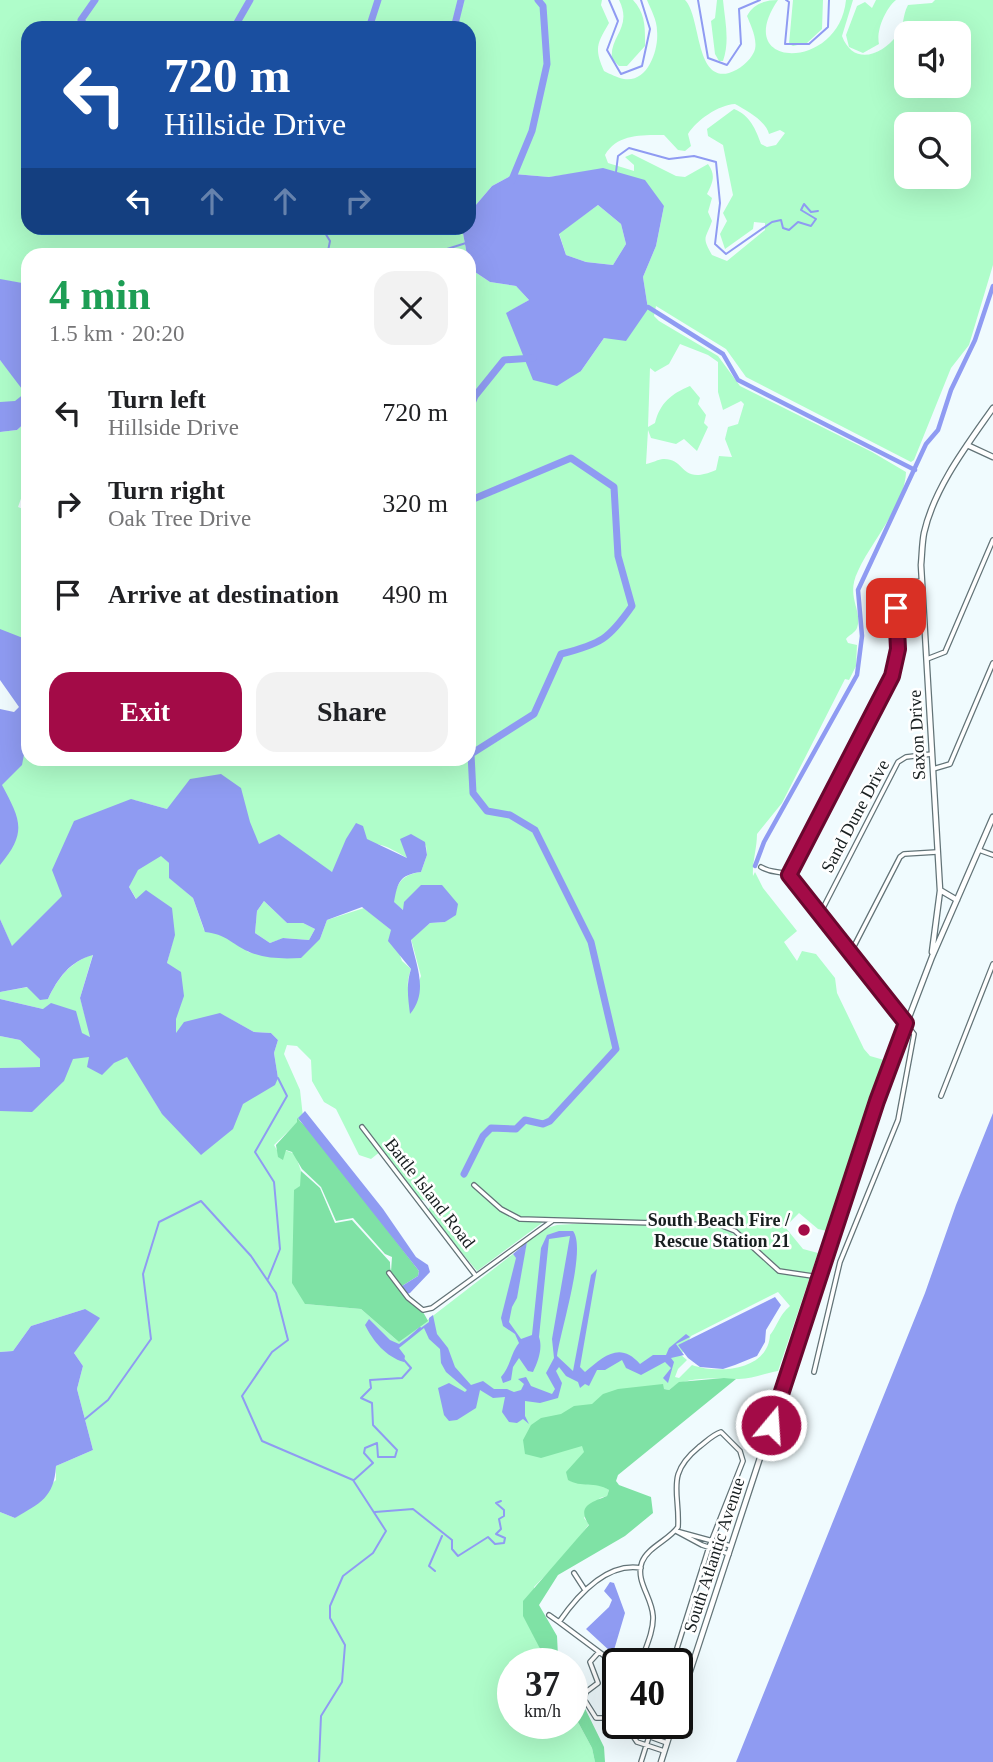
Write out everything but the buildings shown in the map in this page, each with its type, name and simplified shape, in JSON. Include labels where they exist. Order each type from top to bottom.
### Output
[{"type":"street","name":"Saxon Drive","points":[[932,957],[940,890],[922,581],[924,534],[929,517],[967,445],[993,408]]},
{"type":"street","points":[[967,445],[993,457]]},
{"type":"street","points":[[928,659],[945,652],[993,540]]},
{"type":"street","points":[[789,875],[892,676],[898,649],[895,588],[900,583],[922,581]]},
{"type":"street","points":[[932,769],[950,764],[993,663]]},
{"type":"street","name":"Sand Dune Drive","points":[[820,913],[898,762],[906,757],[932,754]]},
{"type":"street","name":"South Atlantic Avenue","points":[[693,1663],[819,1277],[906,1023],[993,817]]},
{"type":"street","points":[[979,850],[993,855]]},
{"type":"street","points":[[851,953],[900,857],[904,854],[937,852]]},
{"type":"street","points":[[761,867],[772,874],[783,872],[789,875],[914,1034],[898,1120],[840,1262],[814,1372]]},
{"type":"street","points":[[940,890],[957,900]]},
{"type":"street","points":[[941,1096],[993,964]]},
{"type":"street","name":"Battle Island Road","points":[[362,1127],[477,1276]]},
{"type":"street","points":[[474,1185],[513,1216],[552,1221],[720,1225],[735,1231],[779,1271],[819,1277]]},
{"type":"street","points":[[389,1273],[408,1298],[424,1310],[432,1308],[552,1221]]},
{"type":"street","points":[[645,1648],[653,1624],[653,1612],[640,1574],[641,1568],[648,1553],[676,1531],[679,1515],[675,1479],[680,1466],[689,1455],[721,1432],[740,1451],[743,1461],[709,1547],[678,1648]]},
{"type":"street","points":[[676,1531],[731,1546]]},
{"type":"street","points":[[676,1531],[729,1554]]},
{"type":"street","points":[[559,1622],[573,1601],[614,1570],[628,1566],[641,1568]]},
{"type":"street","points":[[574,1573],[585,1590]]},
{"type":"street","points":[[550,1615],[602,1654]]},
{"type":"street","points":[[599,1652],[590,1662],[598,1683],[586,1692],[584,1699],[596,1718],[602,1718]]},
{"type":"street","points":[[635,1739],[664,1751]]},
{"type":"street","points":[[641,1762],[648,1739]]},
{"type":"street","points":[[652,1739],[667,1743]]},
{"type":"street","points":[[660,1762],[668,1739]]},
{"type":"green space","points":[[0,0],[602,0],[601,5],[609,23],[598,51],[604,71],[624,79],[632,79],[646,70],[656,47],[657,27],[647,0],[685,0],[694,19],[704,58],[710,68],[718,73],[729,73],[747,62],[755,48],[754,33],[747,16],[756,6],[778,0],[767,23],[767,40],[777,50],[791,53],[809,50],[826,40],[839,24],[846,0],[853,0],[842,36],[853,51],[868,55],[884,48],[894,38],[894,98],[971,98],[971,21],[903,21],[908,5],[932,3],[935,0],[993,0],[993,265],[969,345],[951,368],[914,460],[911,462],[746,377],[726,349],[656,306],[654,316],[659,321],[718,356],[740,386],[872,452],[906,472],[894,510],[854,580],[858,621],[856,630],[846,639],[848,643],[857,645],[856,666],[849,680],[845,679],[782,803],[757,834],[753,871],[753,876],[755,872],[763,888],[797,931],[784,942],[797,961],[802,951],[816,954],[835,978],[837,993],[864,1049],[870,1056],[884,1060],[827,1231],[818,1229],[799,1213],[785,1227],[803,1249],[818,1253],[778,1371],[744,1379],[693,1380],[669,1390],[663,1389],[606,1488],[609,1490],[607,1496],[600,1498],[584,1518],[589,1524],[570,1550],[534,1587],[540,1648],[497,1648],[497,1739],[587,1739],[595,1762],[0,1762],[0,1512],[15,1518],[56,1480],[56,1466],[93,1450],[77,1389],[83,1366],[74,1353],[85,1309],[31,1326],[13,1351],[0,1352],[0,1107],[66,1058],[86,1055],[110,1061],[127,1055],[161,1112],[228,1107],[278,1078],[274,1053],[278,1040],[271,1033],[254,1032],[223,1015],[175,1034],[167,963],[174,936],[137,900],[129,887],[134,872],[160,854],[169,863],[171,879],[193,898],[204,930],[215,930],[241,943],[248,952],[263,955],[320,939],[327,920],[364,908],[391,930],[402,961],[411,969],[408,981],[409,1006],[421,976],[411,939],[430,923],[445,922],[456,913],[403,910],[393,902],[401,881],[409,875],[421,872],[427,855],[426,845],[412,861],[393,850],[372,844],[342,850],[332,873],[167,809],[134,800],[61,900],[12,947],[0,919],[0,786],[20,766],[21,762],[21,766],[476,766],[476,273],[490,282],[516,286],[529,300],[507,313],[581,371],[604,338],[648,309],[643,277],[656,246],[664,206],[571,174],[549,177],[514,174],[492,186],[476,205],[476,21],[21,21],[21,235],[463,235],[466,248],[21,248],[21,283],[0,280]],"holes":[[[735,104],[760,120],[769,134],[780,130],[785,133],[776,145],[767,147],[761,144],[748,119],[734,109],[707,129],[708,136],[723,145],[733,195],[723,213],[727,221],[720,234],[725,249],[753,229],[754,222],[765,223],[765,230],[727,261],[712,255],[706,241],[712,221],[708,212],[712,198],[707,194],[713,175],[708,164],[685,177],[676,176],[632,154],[625,157],[634,165],[634,171],[608,163],[605,155],[623,139],[647,135],[664,135],[678,150],[685,151],[691,146],[688,134],[702,119],[722,107]],[[680,344],[718,362],[718,392],[723,410],[741,401],[744,404],[738,424],[728,427],[725,439],[732,457],[719,456],[716,470],[695,475],[671,460],[661,459],[646,464],[648,430],[651,438],[676,444],[684,439],[697,451],[708,427],[704,423],[706,415],[698,404],[700,398],[690,386],[667,400],[655,423],[648,427],[650,368],[655,372],[669,364]],[[287,1045],[297,1046],[311,1060],[312,1081],[324,1102],[336,1109],[359,1155],[371,1159],[381,1151],[418,1199],[427,1201],[430,1207],[427,1211],[477,1271],[546,1220],[716,1220],[732,1225],[749,1243],[719,1226],[589,1223],[557,1225],[544,1229],[527,1242],[525,1251],[516,1257],[513,1254],[399,1342],[361,1309],[305,1304],[301,1171],[295,1154],[285,1150],[282,1159],[274,1145],[303,1117],[300,1090],[284,1054]],[[778,1292],[790,1306],[783,1313],[760,1356],[751,1363],[727,1369],[692,1365],[679,1378],[675,1377],[678,1369],[687,1360],[681,1355],[691,1336]]]},
{"type":"green space","points":[[619,0],[633,0],[643,16],[645,27],[645,46],[627,66],[619,66],[612,59],[623,18]]},
{"type":"green space","points":[[717,0],[723,0],[726,23],[727,38],[723,61],[719,61],[715,54],[711,21],[715,18]]},
{"type":"green space","points":[[793,0],[823,0],[822,29],[807,43],[793,46],[789,44]]},
{"type":"green space","points":[[876,0],[896,0],[882,20],[879,44],[863,53],[849,47],[846,35],[857,6],[865,2],[872,8]]},
{"type":"green space","points":[[598,205],[621,224],[626,244],[613,265],[586,262],[566,255],[559,233]]},
{"type":"green space","points":[[0,360],[21,385],[21,402],[0,402]]},
{"type":"green space","points":[[21,426],[21,499],[18,507],[21,508],[21,642],[0,632],[0,432],[17,430]]},
{"type":"green space","points":[[264,901],[287,923],[303,923],[315,929],[309,940],[284,938],[270,943],[255,933],[257,911]]},
{"type":"green space","points":[[93,954],[80,998],[91,1037],[85,1036],[43,1009],[0,999],[0,992],[28,987],[40,999],[48,999],[66,971]]},
{"type":"green space","points":[[0,1036],[20,1040],[40,1059],[40,1067],[0,1068]]},
{"type":"green space","points":[[297,1118],[314,1135],[419,1271],[418,1276],[402,1286],[391,1272],[392,1257],[385,1254],[353,1218],[336,1221],[321,1187],[302,1169],[292,1152],[286,1150],[283,1160],[278,1157],[276,1145],[297,1122]]},
{"type":"green space","points":[[301,1171],[320,1188],[335,1223],[352,1220],[390,1262],[394,1280],[424,1313],[428,1321],[399,1342],[361,1309],[305,1304],[292,1283],[294,1190],[300,1186]]},
{"type":"green space","points":[[736,1379],[618,1475],[616,1481],[619,1485],[651,1497],[653,1513],[625,1536],[558,1575],[539,1605],[557,1636],[558,1648],[540,1648],[523,1616],[523,1601],[589,1525],[585,1519],[585,1509],[596,1500],[607,1496],[609,1490],[568,1480],[566,1472],[584,1452],[582,1446],[541,1458],[525,1454],[523,1440],[531,1425],[541,1418],[561,1414],[574,1406],[592,1404],[603,1394],[618,1389],[663,1384],[664,1389],[669,1390],[679,1382]]},
{"type":"green space","points":[[588,1714],[604,1747],[605,1762],[595,1762],[587,1739]]},
{"type":"water","points":[[603,168],[645,180],[664,206],[656,246],[643,277],[648,309],[626,341],[604,338],[581,371],[557,386],[533,380],[506,313],[529,300],[516,286],[490,282],[476,273],[476,248],[466,248],[463,235],[476,235],[476,205],[492,186],[514,174],[549,177]],"holes":[[[598,205],[621,224],[626,244],[613,265],[586,262],[566,255],[559,234]]]},
{"type":"water","points":[[0,279],[21,283],[21,388],[0,360]]},
{"type":"water","points":[[21,396],[21,426],[17,430],[0,432],[0,402],[15,401]]},
{"type":"water","points":[[0,629],[21,637],[21,766],[2,785],[17,817],[18,834],[0,865],[0,709],[14,712],[19,707],[0,680]]},
{"type":"water","points":[[221,774],[241,788],[259,844],[279,834],[332,872],[356,823],[363,826],[367,839],[407,858],[400,839],[411,834],[425,842],[427,855],[421,872],[408,875],[401,881],[394,902],[403,910],[404,902],[421,885],[442,885],[458,904],[456,915],[445,922],[430,923],[411,940],[420,978],[416,1005],[410,1014],[408,986],[411,969],[388,941],[391,930],[362,907],[327,920],[320,939],[301,958],[265,957],[245,950],[223,937],[205,932],[193,898],[169,878],[169,863],[161,856],[138,870],[129,887],[136,899],[146,890],[172,908],[175,935],[167,963],[181,972],[184,996],[176,1019],[176,1033],[184,1022],[220,1013],[254,1032],[271,1033],[278,1040],[274,1053],[278,1078],[275,1085],[243,1104],[233,1129],[201,1155],[162,1114],[127,1057],[114,1063],[102,1075],[87,1067],[89,1057],[73,1059],[64,1081],[32,1112],[0,1111],[0,1068],[40,1067],[40,1059],[20,1040],[0,1036],[0,999],[43,1009],[51,1003],[76,1011],[82,1033],[90,1037],[80,998],[93,955],[71,966],[48,999],[40,1000],[27,987],[0,992],[0,919],[12,946],[62,896],[52,870],[74,821],[131,799],[167,809],[190,779]],"holes":[[[264,901],[287,923],[303,923],[315,929],[309,940],[283,938],[270,943],[255,933],[257,911]]]},
{"type":"water","points":[[305,1111],[383,1209],[416,1257],[428,1265],[430,1272],[410,1293],[407,1294],[402,1286],[418,1276],[419,1271],[298,1118]]},
{"type":"water","points":[[993,1113],[993,1762],[736,1762],[925,1293]]},
{"type":"water","points":[[559,1231],[573,1231],[577,1255],[557,1356],[573,1371],[591,1275],[597,1269],[580,1367],[585,1372],[605,1356],[619,1352],[633,1357],[640,1364],[653,1355],[666,1355],[669,1348],[686,1334],[690,1337],[676,1344],[684,1355],[671,1358],[674,1362],[668,1383],[663,1378],[671,1368],[665,1362],[641,1375],[626,1368],[622,1360],[605,1370],[597,1370],[589,1386],[585,1384],[580,1388],[578,1382],[566,1376],[559,1367],[556,1371],[562,1383],[558,1398],[540,1403],[525,1401],[525,1416],[529,1424],[523,1419],[517,1423],[509,1422],[502,1412],[505,1397],[493,1398],[480,1390],[476,1408],[457,1420],[449,1421],[444,1415],[438,1388],[449,1383],[465,1392],[467,1390],[446,1372],[441,1363],[440,1349],[429,1339],[424,1328],[399,1348],[405,1356],[404,1362],[381,1348],[365,1325],[369,1319],[390,1340],[399,1344],[429,1322],[433,1315],[437,1334],[448,1348],[455,1367],[471,1385],[483,1381],[494,1389],[514,1392],[521,1390],[524,1384],[518,1379],[526,1377],[531,1386],[552,1394],[555,1389],[546,1373],[554,1358],[552,1339],[570,1236],[549,1239],[540,1350],[535,1368],[533,1372],[528,1371],[519,1358],[513,1367],[511,1380],[503,1383],[501,1377],[519,1343],[515,1334],[503,1326],[501,1318],[516,1258],[513,1254],[527,1242],[517,1298],[509,1322],[521,1339],[532,1335],[541,1248],[547,1235]]},
{"type":"water","points":[[775,1297],[781,1305],[766,1330],[765,1342],[757,1356],[723,1369],[700,1367],[688,1358],[678,1345]]},
{"type":"water","points":[[85,1309],[100,1318],[74,1353],[83,1366],[77,1389],[93,1450],[56,1466],[49,1493],[15,1518],[0,1512],[0,1352],[13,1351],[31,1326]]},
{"type":"water","points":[[610,1582],[614,1583],[625,1613],[615,1648],[607,1648],[586,1629],[609,1607],[612,1600],[604,1591]]},
{"type":"waterway","points":[[82,21],[95,0]]},
{"type":"waterway","points":[[238,21],[250,0]]},
{"type":"waterway","points":[[371,21],[378,0]]},
{"type":"waterway","points":[[456,21],[461,0]]},
{"type":"waterway","points":[[511,182],[532,131],[547,64],[543,6],[538,0]]},
{"type":"waterway","points":[[609,0],[618,21],[607,50],[621,74],[642,66],[650,29],[641,0]]},
{"type":"waterway","points":[[698,0],[708,58],[727,65],[741,44],[739,9],[760,0]]},
{"type":"waterway","points":[[786,0],[789,2],[785,44],[809,44],[828,27],[829,0]]},
{"type":"waterway","points":[[616,172],[618,156],[629,148],[669,159],[694,156],[716,162],[720,203],[715,244],[726,254],[772,222],[781,220],[783,228],[789,230],[798,222],[811,226],[816,219],[801,210],[804,204],[811,212],[818,211]]},
{"type":"waterway","points":[[326,235],[330,241],[329,248]]},
{"type":"waterway","points":[[450,248],[466,243]]},
{"type":"waterway","points":[[755,866],[764,842],[857,675],[862,636],[858,590],[926,444],[938,430],[951,390],[975,340],[993,286]]},
{"type":"waterway","points":[[648,307],[723,354],[738,380],[915,470]]},
{"type":"waterway","points":[[476,395],[504,360],[533,358]]},
{"type":"waterway","points":[[476,498],[571,458],[614,487],[618,556],[632,606],[603,639],[561,654],[534,714],[476,751]]},
{"type":"waterway","points":[[464,1174],[483,1136],[491,1128],[516,1129],[525,1120],[543,1124],[550,1121],[616,1049],[591,942],[535,830],[510,815],[487,811],[473,793],[472,766]]},
{"type":"waterway","points":[[268,1279],[280,1249],[274,1182],[255,1152],[287,1096],[278,1078]]},
{"type":"waterway","points":[[85,1419],[108,1400],[151,1339],[143,1274],[159,1222],[201,1201],[251,1256],[276,1293],[288,1340],[272,1352],[242,1396],[262,1441],[353,1480],[386,1531],[373,1553],[343,1576],[330,1606],[330,1618],[345,1645],[342,1682],[321,1716],[319,1762]]},
{"type":"waterway","points":[[409,1338],[420,1328]]},
{"type":"waterway","points":[[354,1480],[373,1463],[364,1453],[365,1448],[377,1443],[378,1457],[395,1457],[397,1450],[373,1425],[372,1403],[361,1398],[371,1388],[370,1380],[402,1378],[411,1368],[404,1360]]},
{"type":"waterway","points":[[375,1512],[413,1509],[452,1540],[452,1549],[458,1556],[488,1537],[495,1544],[504,1543],[505,1538],[496,1534],[501,1529],[499,1519],[504,1516],[504,1510],[496,1503],[501,1501]]},
{"type":"waterway","points":[[435,1571],[429,1566],[442,1536]]},
{"type":"place","name":"South Beach Fire / Rescue Station 21","points":[[804,1230]]},
{"type":"route","points":[[771,1425],[877,1101],[906,1023],[789,875],[892,676],[898,649],[896,608]]}]
